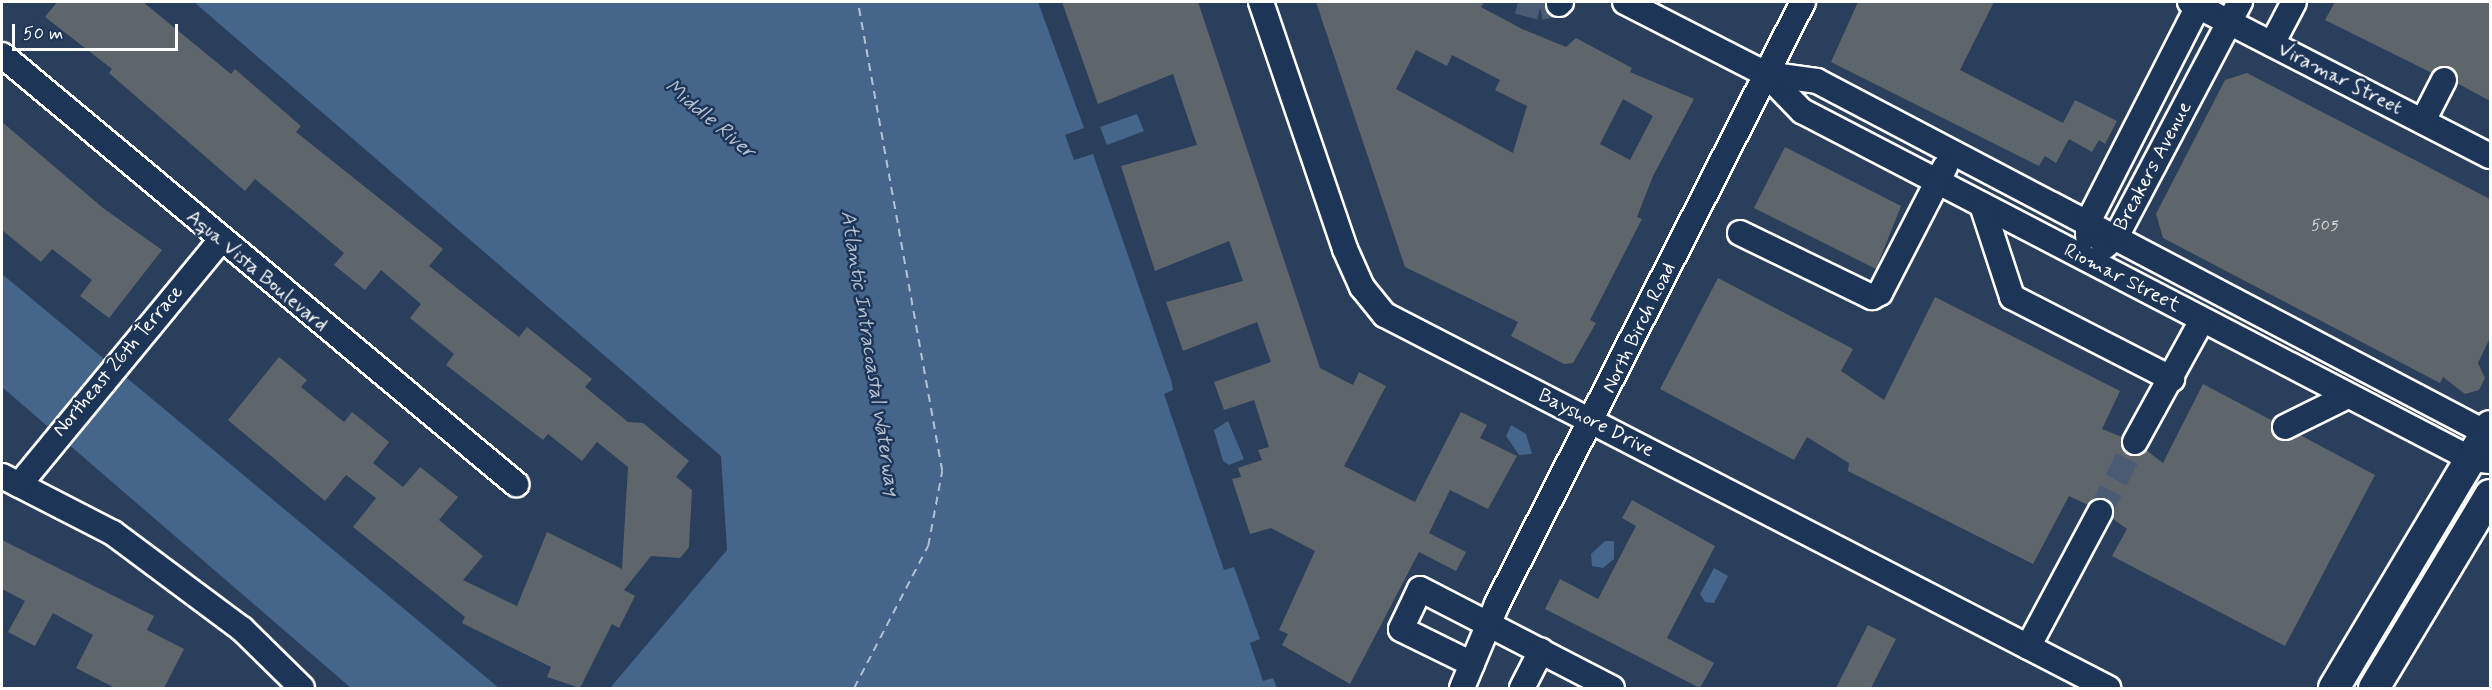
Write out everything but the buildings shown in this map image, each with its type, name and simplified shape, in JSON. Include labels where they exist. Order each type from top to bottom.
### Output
[{"type":"main road","points":[[2334,688],[2481,460],[2490,430]]},
{"type":"main road","points":[[2374,688],[2490,495]]},
{"type":"street","name":"Bayshore Drive","points":[[1261,2],[1345,249],[1372,302],[1402,325],[1593,421],[2109,688]]},
{"type":"street","name":"North Birch Road","points":[[1462,688],[1488,624],[1593,421],[1803,2]]},
{"type":"street","points":[[2272,44],[2294,2]]},
{"type":"street","name":"Riomar Street","points":[[1632,3],[1766,74],[1802,111],[2348,396],[2481,460]]},
{"type":"street","name":"Viramar Street","points":[[2196,3],[2234,11],[2272,44],[2490,156]]},
{"type":"street","name":"Breakers Avenue","points":[[2088,260],[2088,222],[2196,3]]},
{"type":"street","name":"Breakers Avenue","points":[[2088,260],[2116,237],[2234,11]]},
{"type":"street","name":"Aqua Vista Boulevard","points":[[2,55],[220,241],[516,484]]},
{"type":"street","name":"Riomar Street","points":[[1766,74],[1818,81],[2490,430]]},
{"type":"street","points":[[2423,121],[2444,80]]},
{"type":"street","points":[[1740,233],[1872,297],[1880,293],[1953,152]]},
{"type":"street","points":[[1982,205],[2012,297],[2172,379]]},
{"type":"street","name":"Northeast 26th Terrace","points":[[10,480],[51,440],[220,241]]},
{"type":"street","points":[[2135,442],[2172,379],[2202,320]]},
{"type":"street","points":[[2285,427],[2348,396]]},
{"type":"street","points":[[10,480],[113,533],[242,629],[302,688]]},
{"type":"street","points":[[2028,647],[2100,512]]},
{"type":"street","points":[[1472,664],[1401,629],[1420,590],[1612,688]]},
{"type":"street","points":[[1522,688],[1541,651]]},
{"type":"water","points":[[194,2],[1038,2],[1084,128],[1065,135],[1074,160],[1093,154],[1171,380],[1173,390],[1164,394],[1224,570],[1234,567],[1260,639],[1250,643],[1263,681],[1273,678],[1277,688],[610,688],[727,550],[721,456]]},
{"type":"water","points":[[1137,114],[1144,131],[1107,145],[1100,127]]},
{"type":"water","points":[[2,274],[499,688],[351,688],[2,387]]},
{"type":"water","points":[[1228,421],[1244,459],[1229,465],[1223,461],[1214,430]]},
{"type":"water","points":[[1511,425],[1526,434],[1532,454],[1519,455],[1506,436]]},
{"type":"water","points":[[1605,541],[1614,541],[1614,559],[1603,568],[1592,566],[1591,554]]},
{"type":"water","points":[[1714,568],[1728,576],[1714,603],[1705,602],[1700,594]]},
{"type":"ferry route","points":[[854,688],[928,546],[942,471],[858,2]]},
{"type":"tunnel","points":[[1518,2],[1540,8],[1559,4]]},
{"type":"tunnel","points":[[2100,512],[2135,442]]},
{"type":"water label","name":"Middle River","points":[[710,119]]},
{"type":"water label","name":"Atlantic Intracoastal Waterway","points":[[870,353]]}]
